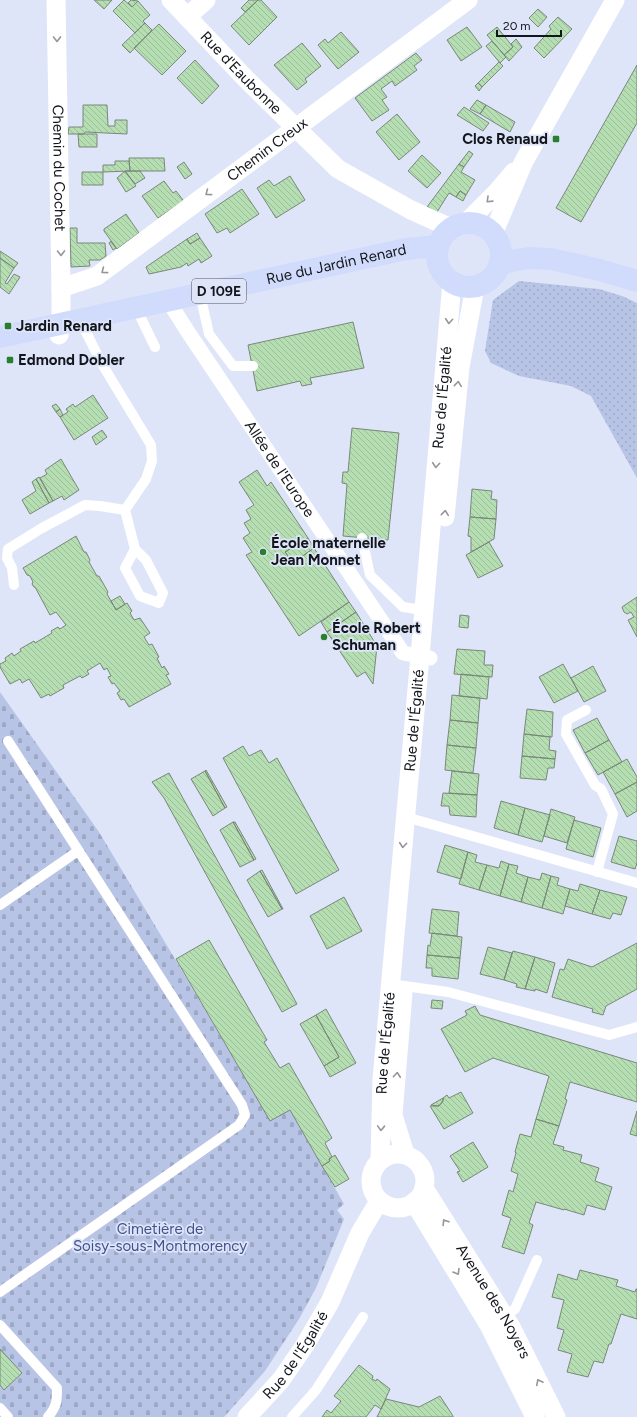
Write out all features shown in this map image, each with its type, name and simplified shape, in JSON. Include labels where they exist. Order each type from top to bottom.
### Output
[{"type":"main road","points":[[474,223],[488,229],[496,238],[501,257],[499,265],[496,272],[483,284],[467,287],[452,282],[444,275],[438,266],[446,239],[474,223]]},
{"type":"main road","points":[[496,238],[531,250],[551,259]]},
{"type":"main road","name":"Rue du Jardin Renard","points":[[173,305],[202,303],[446,239]]},
{"type":"main road","name":"Rue du Jardin Renard","points":[[0,348],[60,330],[173,305],[446,239]]},
{"type":"main road","points":[[499,265],[529,258],[551,259],[600,270],[637,281]]},
{"type":"main road","points":[[600,270],[637,270]]},
{"type":"main road","name":"Rue du Jardin Renard","points":[[0,337],[60,330]]},
{"type":"street","name":"Chemin du Cochet","points":[[56,0],[61,288],[60,330]]},
{"type":"street","name":"Rue d'Eaubonne","points":[[171,0],[247,80],[338,169],[411,210],[446,239]]},
{"type":"street","points":[[187,16],[206,0]]},
{"type":"street","name":"Chemin Creux","points":[[61,288],[98,276],[468,0]]},
{"type":"street","points":[[496,238],[524,161],[615,0]]},
{"type":"street","points":[[446,239],[496,193],[524,161]]},
{"type":"street","name":"Rue de l'Égalité","points":[[425,657],[423,610],[452,282]]},
{"type":"street","name":"Rue de l'Égalité","points":[[405,1154],[393,1116],[397,985],[425,657],[460,367],[474,286]]},
{"type":"street","name":"Allée de l'Europe","points":[[173,305],[403,653],[425,657]]},
{"type":"street","name":"Rue de l'Égalité","points":[[380,1159],[382,1079],[397,985]]},
{"type":"street","points":[[396,1153],[405,1154],[413,1157],[419,1163],[424,1171],[425,1179],[419,1195],[409,1206],[397,1208],[391,1207],[380,1201],[374,1194],[370,1185],[370,1175],[374,1166],[380,1159],[396,1153]]},
{"type":"street","name":"Avenue des Noyers","points":[[419,1195],[556,1417]]},
{"type":"street","name":"Rue de l'Égalité","points":[[247,1417],[281,1380],[305,1344],[330,1302],[360,1233],[380,1201]]},
{"type":"street","name":"Avenue des Noyers","points":[[497,1320],[535,1417]]},
{"type":"lane","points":[[202,303],[209,334],[233,366],[252,366]]},
{"type":"lane","points":[[139,312],[156,347]]},
{"type":"lane","points":[[83,325],[102,364],[151,445],[152,461],[146,480],[125,510],[135,549],[146,560],[163,594],[159,603],[140,596],[126,568],[135,549]]},
{"type":"lane","points":[[14,585],[12,568],[7,558],[8,549],[42,528],[85,505],[125,510]]},
{"type":"lane","points":[[362,538],[370,575],[404,607],[423,610]]},
{"type":"lane","points":[[586,710],[567,720],[566,734],[595,785],[601,789],[613,814],[597,872]]},
{"type":"lane","points":[[0,1292],[239,1126],[245,1115],[242,1105],[8,741]]},
{"type":"lane","points":[[412,819],[637,883]]},
{"type":"lane","points":[[0,905],[78,851]]},
{"type":"lane","points":[[397,985],[448,992],[609,1035],[637,1027]]},
{"type":"lane","points":[[497,1320],[515,1309],[537,1260]]},
{"type":"lane","points":[[292,1417],[316,1390],[363,1317]]},
{"type":"lane","points":[[0,1325],[57,1388],[57,1401],[55,1409],[48,1417]]},
{"type":"lane","points":[[0,1408],[8,1417]]},
{"type":"green space","points":[[519,281],[599,289],[622,296],[637,303],[637,478],[591,396],[571,386],[519,376],[491,363],[485,351],[493,300]]},
{"type":"green space","name":"Cimetière de Soisy-sous-Montmorency","points":[[0,692],[99,832],[270,1120],[290,1110],[344,1204],[337,1210],[344,1219],[316,1288],[299,1319],[265,1371],[224,1417],[0,1417]]},
{"type":"building","points":[[94,0],[112,0],[104,9]]},
{"type":"building","points":[[124,0],[132,7],[138,1],[150,15],[143,21],[145,23],[135,33],[113,11]]},
{"type":"building","points":[[131,0],[138,1],[132,7],[128,3]]},
{"type":"building","points":[[249,0],[258,0],[245,12],[241,8]]},
{"type":"building","points":[[258,0],[261,0],[277,17],[249,45],[231,26]]},
{"type":"building","points":[[538,9],[547,17],[538,27],[529,18]]},
{"type":"building","points":[[558,17],[572,29],[544,58],[534,48],[551,29],[549,26]]},
{"type":"building","points":[[145,23],[152,30],[130,53],[122,45]]},
{"type":"building","points":[[159,24],[186,51],[162,75],[134,48]]},
{"type":"building","points":[[467,27],[482,47],[461,61],[447,40]]},
{"type":"building","points":[[497,27],[513,47],[504,55],[487,35]]},
{"type":"building","points":[[341,32],[359,52],[338,69],[318,45],[325,39],[328,43]]},
{"type":"building","points":[[516,39],[522,47],[509,61],[504,55],[513,47],[511,44]]},
{"type":"building","points":[[492,41],[506,57],[500,63],[486,46]]},
{"type":"building","points":[[302,43],[321,66],[305,79],[307,82],[297,90],[274,65]]},
{"type":"building","points":[[416,53],[422,60],[414,66],[417,70],[395,86],[392,81],[381,89],[387,97],[382,100],[389,110],[372,121],[355,98]]},
{"type":"building","points":[[195,60],[219,86],[202,104],[177,78]]},
{"type":"building","points":[[499,62],[503,66],[482,87],[478,83]]},
{"type":"building","points":[[637,65],[637,123],[581,222],[556,208]]},
{"type":"building","points":[[478,83],[482,87],[479,91],[475,86]]},
{"type":"building","points":[[477,100],[486,105],[480,114],[470,109]]},
{"type":"building","points":[[83,105],[107,105],[108,126],[115,126],[115,120],[127,120],[127,134],[85,132],[84,134],[68,134],[69,127],[83,127]]},
{"type":"building","points":[[486,105],[515,122],[510,132],[480,114]]},
{"type":"building","points":[[464,107],[489,123],[483,131],[457,115]]},
{"type":"building","points":[[397,114],[420,142],[399,160],[376,132]]},
{"type":"building","points":[[78,134],[97,134],[97,147],[79,147]]},
{"type":"building","points":[[469,151],[473,154],[464,167],[459,164]]},
{"type":"building","points":[[422,155],[441,173],[427,188],[408,171]]},
{"type":"building","points":[[129,158],[164,158],[165,171],[130,171]]},
{"type":"building","points":[[115,161],[129,161],[130,171],[103,172],[103,165],[115,165]]},
{"type":"building","points":[[184,162],[192,174],[185,179],[177,167]]},
{"type":"building","points":[[459,164],[464,167],[461,172],[475,180],[466,195],[460,191],[456,197],[449,193],[437,212],[427,207]]},
{"type":"building","points":[[125,171],[140,171],[145,178],[135,184]]},
{"type":"building","points":[[125,171],[136,186],[126,192],[117,178]]},
{"type":"building","points":[[82,172],[103,172],[103,185],[82,185]]},
{"type":"building","points":[[290,176],[305,200],[276,218],[257,188],[269,180],[274,186]]},
{"type":"building","points":[[164,181],[173,193],[176,191],[183,200],[158,218],[142,196]]},
{"type":"building","points":[[242,189],[259,214],[230,233],[227,228],[217,233],[205,214]]},
{"type":"building","points":[[460,191],[466,195],[463,201],[456,197]]},
{"type":"building","points":[[126,214],[139,233],[117,249],[104,229]]},
{"type":"building","points":[[70,228],[77,228],[77,243],[105,243],[106,256],[100,260],[89,260],[90,266],[71,267]]},
{"type":"building","points":[[197,233],[200,238],[190,244],[187,239]]},
{"type":"building","points":[[200,238],[212,256],[201,263],[199,259],[188,266],[187,263],[181,267],[149,274],[146,267],[187,239],[190,244]]},
{"type":"building","points":[[111,241],[116,248],[113,250],[109,243]]},
{"type":"building","points":[[0,251],[18,263],[14,268],[0,258]]},
{"type":"building","points":[[0,258],[14,268],[5,283],[7,284],[14,274],[20,277],[9,294],[0,287]]},
{"type":"building","points":[[353,322],[364,368],[310,378],[312,384],[302,386],[300,381],[257,391],[248,345]]},
{"type":"building","points":[[93,395],[108,418],[74,440],[60,417],[68,412],[66,409],[73,404],[75,407]]},
{"type":"building","points":[[56,404],[60,409],[56,412],[52,406]]},
{"type":"building","points":[[60,409],[63,415],[60,417],[56,412]]},
{"type":"building","points":[[352,428],[399,433],[388,540],[343,536],[347,484],[342,483],[343,472],[348,472]]},
{"type":"building","points":[[102,430],[107,437],[96,445],[92,437]]},
{"type":"building","points":[[61,459],[79,490],[64,500],[62,496],[53,501],[40,478],[47,474],[45,470]]},
{"type":"building","points":[[257,470],[267,486],[271,482],[308,538],[285,552],[293,563],[314,548],[349,602],[299,636],[246,555],[252,552],[243,538],[250,533],[244,523],[251,519],[246,510],[254,505],[239,482]]},
{"type":"building","points":[[39,477],[53,501],[49,503],[36,479]]},
{"type":"building","points":[[36,479],[49,503],[30,514],[22,500],[36,491],[32,482]]},
{"type":"building","points":[[472,489],[492,491],[491,499],[497,500],[496,519],[470,517]]},
{"type":"building","points":[[470,517],[496,519],[494,539],[471,552],[471,537],[468,536]]},
{"type":"building","points":[[76,536],[84,552],[86,552],[90,560],[89,562],[97,576],[99,576],[108,592],[107,594],[116,610],[127,603],[132,611],[130,613],[134,620],[140,618],[150,633],[144,637],[149,645],[152,644],[159,657],[157,658],[162,668],[164,666],[169,674],[166,675],[171,684],[129,707],[124,699],[121,700],[117,693],[120,691],[114,683],[112,684],[108,677],[111,676],[107,668],[104,670],[100,663],[87,671],[89,674],[82,678],[80,676],[63,685],[64,688],[50,696],[49,694],[41,698],[29,679],[22,683],[20,679],[10,684],[0,667],[0,664],[6,661],[5,658],[12,653],[14,656],[21,651],[20,649],[34,641],[35,643],[52,633],[51,631],[58,627],[60,629],[66,625],[56,612],[50,615],[32,584],[33,582],[30,576],[27,575],[23,568]]},
{"type":"building","points":[[308,538],[314,548],[293,563],[285,552]]},
{"type":"building","points":[[489,542],[503,566],[478,578],[466,555]]},
{"type":"building","points":[[120,596],[125,604],[116,610],[111,601]]},
{"type":"building","points":[[637,597],[637,637],[628,620],[634,617],[631,612],[627,614],[624,612],[622,607]]},
{"type":"building","points":[[349,602],[356,612],[327,632],[321,622]]},
{"type":"building","points":[[356,612],[377,646],[373,684],[365,672],[357,677],[327,632]]},
{"type":"building","points":[[460,615],[469,616],[468,628],[459,627]]},
{"type":"building","points":[[457,649],[485,651],[484,665],[493,665],[492,677],[454,674]]},
{"type":"building","points":[[563,664],[578,691],[554,703],[539,677]]},
{"type":"building","points":[[593,666],[606,691],[584,702],[571,678]]},
{"type":"building","points":[[461,674],[489,677],[487,699],[459,696]]},
{"type":"building","points":[[452,695],[480,698],[478,723],[450,720]]},
{"type":"building","points":[[527,709],[553,712],[552,737],[524,734]]},
{"type":"building","points":[[597,718],[609,740],[585,753],[573,730]]},
{"type":"building","points":[[450,720],[478,723],[476,748],[447,745]]},
{"type":"building","points":[[524,734],[550,737],[549,750],[556,751],[555,759],[522,756]]},
{"type":"building","points":[[609,740],[622,762],[598,775],[585,753]]},
{"type":"building","points":[[447,745],[476,748],[473,773],[445,770]]},
{"type":"building","points":[[243,746],[249,756],[261,750],[269,763],[277,758],[339,870],[296,894],[223,758]]},
{"type":"building","points":[[522,756],[555,759],[554,768],[548,768],[546,780],[520,778]]},
{"type":"building","points":[[627,759],[637,777],[637,782],[615,794],[603,772]]},
{"type":"building","points":[[206,770],[227,807],[225,808],[205,771]]},
{"type":"building","points":[[205,771],[225,808],[213,816],[191,779]]},
{"type":"building","points":[[452,771],[479,774],[477,795],[449,793]]},
{"type":"building","points":[[169,773],[297,1004],[282,1012],[164,798],[152,782]]},
{"type":"building","points":[[637,782],[637,811],[627,817],[615,794]]},
{"type":"building","points":[[443,793],[477,795],[476,817],[450,815],[449,806],[441,806]]},
{"type":"building","points":[[501,801],[525,808],[518,835],[494,828]]},
{"type":"building","points":[[525,808],[550,815],[542,842],[518,835]]},
{"type":"building","points":[[551,809],[575,817],[567,843],[544,836]]},
{"type":"building","points":[[574,820],[601,828],[593,857],[566,849]]},
{"type":"building","points":[[233,822],[235,822],[256,859],[254,860]]},
{"type":"building","points":[[233,822],[254,860],[240,867],[220,830]]},
{"type":"building","points":[[619,836],[637,841],[637,863],[635,869],[611,862]]},
{"type":"building","points":[[445,845],[468,852],[461,879],[437,872]]},
{"type":"building","points":[[468,852],[477,855],[475,862],[487,865],[479,890],[459,884]]},
{"type":"building","points":[[501,861],[509,864],[500,896],[479,890],[487,865],[499,868]]},
{"type":"building","points":[[509,864],[518,866],[516,873],[528,877],[521,902],[500,896]]},
{"type":"building","points":[[262,870],[283,909],[260,871]]},
{"type":"building","points":[[260,871],[282,909],[268,917],[247,880]]},
{"type":"building","points":[[542,873],[551,876],[542,908],[521,902],[528,877],[540,880]]},
{"type":"building","points":[[551,876],[559,878],[557,885],[570,889],[563,914],[542,908]]},
{"type":"building","points":[[580,884],[600,890],[592,914],[565,906],[570,889],[578,891]]},
{"type":"building","points":[[600,890],[627,897],[621,915],[613,913],[610,919],[592,914]]},
{"type":"building","points":[[344,897],[362,931],[327,949],[310,916]]},
{"type":"building","points":[[432,909],[459,912],[457,936],[429,933]]},
{"type":"building","points":[[432,933],[462,937],[460,958],[427,955],[428,945],[430,946]]},
{"type":"building","points":[[209,940],[267,1040],[264,1042],[280,1068],[289,1063],[332,1138],[325,1143],[332,1157],[329,1159],[330,1161],[322,1166],[290,1110],[270,1121],[176,959]]},
{"type":"building","points":[[637,943],[637,989],[606,1006],[603,1015],[592,1012],[593,1009],[552,997],[560,969],[564,970],[568,959],[592,967]]},
{"type":"building","points":[[488,947],[512,953],[504,980],[480,974]]},
{"type":"building","points":[[513,951],[535,957],[525,989],[516,987],[517,984],[504,980]]},
{"type":"building","points":[[427,955],[460,958],[458,979],[432,976],[432,968],[426,968]]},
{"type":"building","points":[[535,957],[555,963],[547,993],[535,989],[535,991],[525,989]]},
{"type":"building","points":[[432,1000],[443,1001],[442,1009],[431,1008]]},
{"type":"building","points":[[475,1006],[480,1015],[637,1063],[637,1102],[570,1082],[565,1099],[567,1100],[559,1126],[536,1119],[549,1076],[493,1058],[465,1072],[441,1029],[467,1015],[465,1011]]},
{"type":"building","points":[[326,1009],[356,1063],[330,1077],[324,1066],[339,1057],[316,1015]]},
{"type":"building","points":[[316,1015],[339,1057],[324,1066],[300,1024]]},
{"type":"building","points":[[461,1092],[473,1113],[444,1129],[430,1106],[439,1106],[443,1101],[443,1098],[447,1095],[449,1098]]},
{"type":"building","points":[[443,1098],[443,1101],[439,1106],[431,1105]]},
{"type":"building","points":[[637,1111],[637,1136],[630,1134]]},
{"type":"building","points":[[536,1119],[559,1126],[553,1144],[564,1147],[563,1150],[582,1155],[580,1162],[599,1168],[595,1181],[612,1187],[605,1210],[587,1205],[584,1215],[536,1202],[529,1223],[533,1225],[524,1254],[502,1247],[511,1218],[502,1215],[509,1190],[513,1192],[518,1174],[511,1171],[520,1134],[531,1137]]},
{"type":"building","points":[[473,1142],[488,1167],[463,1182],[457,1172],[460,1171],[450,1156]]},
{"type":"building","points":[[335,1155],[349,1179],[335,1187],[322,1166],[330,1161],[329,1159]]},
{"type":"building","points":[[580,1270],[618,1280],[616,1286],[635,1292],[637,1289],[637,1319],[621,1314],[603,1363],[594,1361],[588,1377],[567,1372],[572,1354],[558,1350],[564,1330],[557,1328],[564,1300],[552,1297],[558,1274],[577,1280]]},
{"type":"building","points":[[0,1349],[22,1373],[4,1390],[0,1385]]},
{"type":"building","points":[[359,1365],[373,1376],[372,1379],[376,1381],[377,1379],[390,1389],[381,1409],[375,1405],[366,1417],[322,1417],[327,1410],[331,1413],[341,1401],[334,1396]]},
{"type":"building","points":[[440,1396],[453,1417],[377,1417],[386,1399],[419,1407]]},
{"type":"place","name":"Clos Renaud","points":[[556,139]]},
{"type":"place","name":"Jardin Renard","points":[[8,326]]},
{"type":"place","name":"Edmond Dobler","points":[[10,360]]},
{"type":"place","name":"École maternelle Jean Monnet","points":[[263,552]]},
{"type":"place","name":"École Robert Schuman","points":[[324,637]]}]
